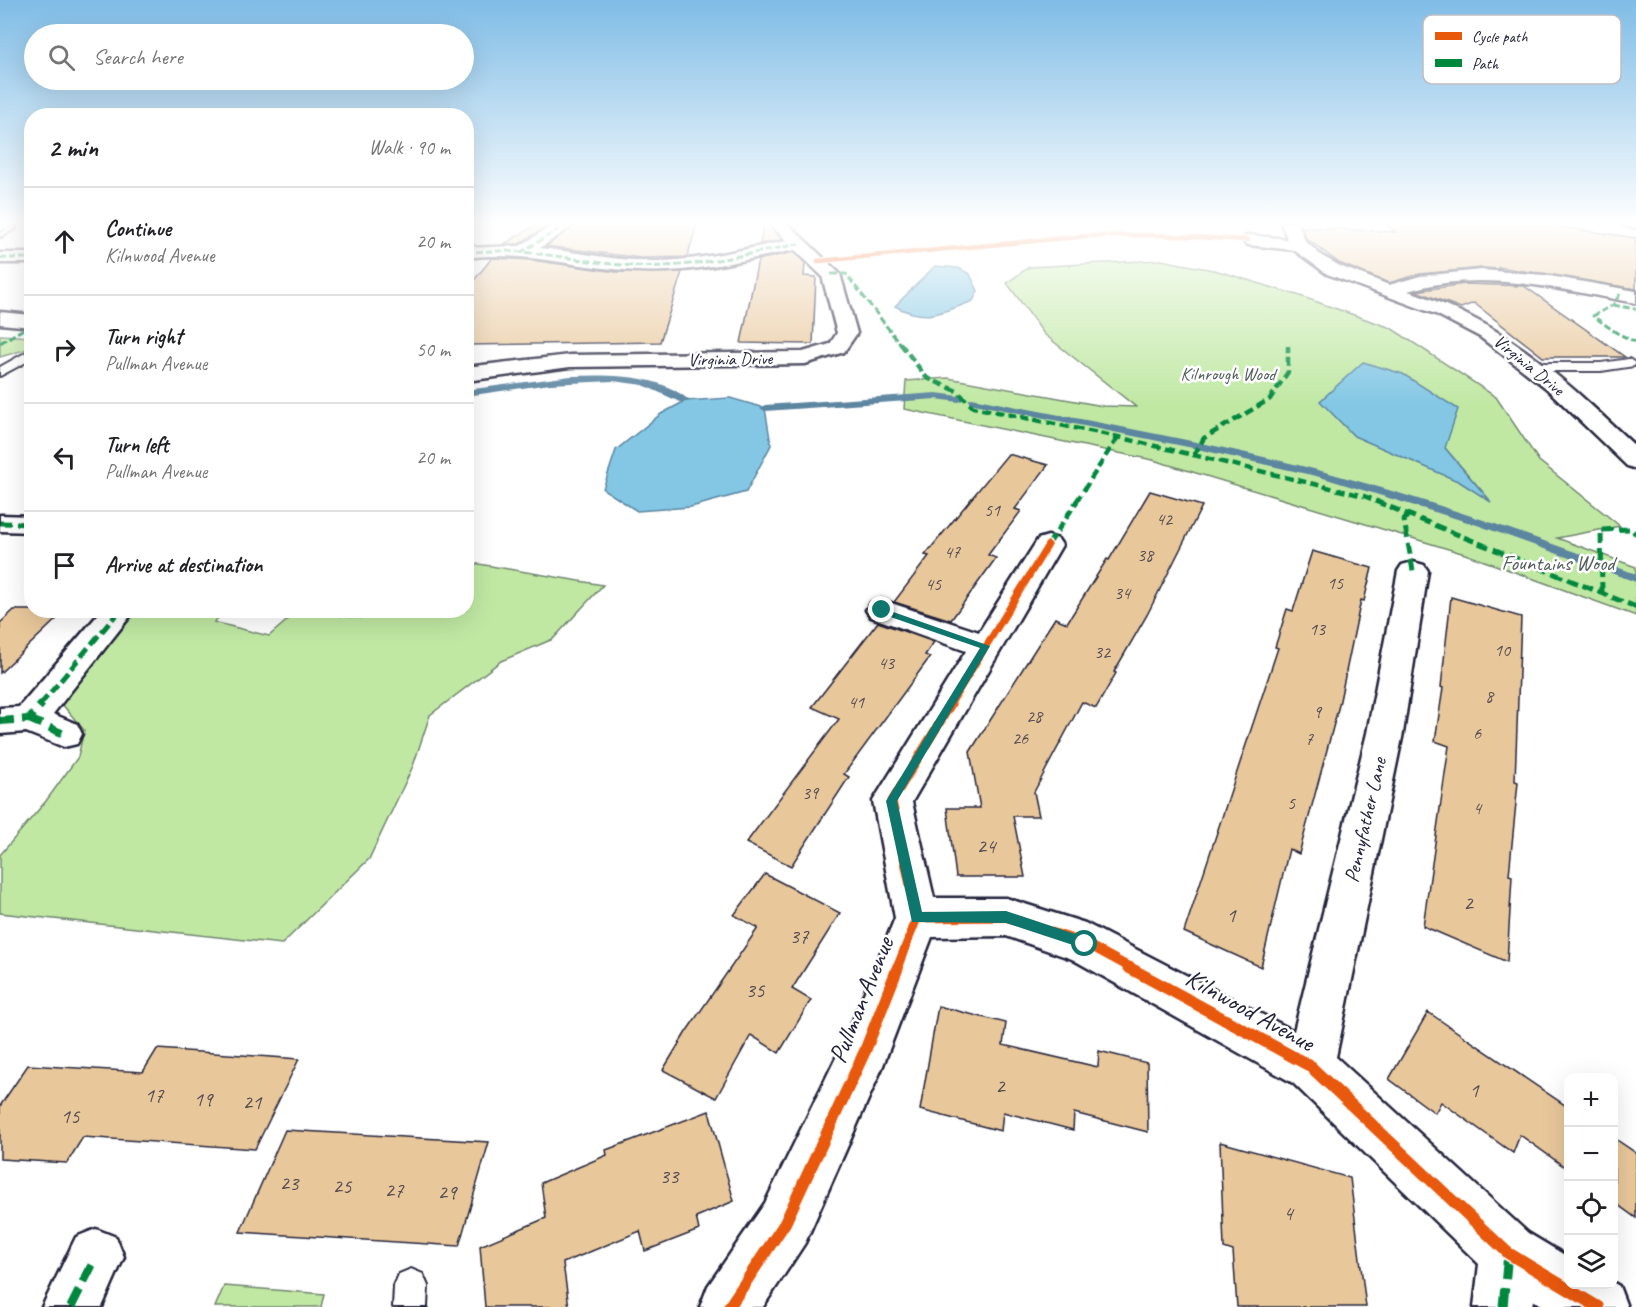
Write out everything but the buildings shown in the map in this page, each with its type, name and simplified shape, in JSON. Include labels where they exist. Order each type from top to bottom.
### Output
[{"type":"street","name":"Virginia Drive","points":[[474,373],[570,361],[805,358],[837,348],[848,333],[834,283]]},
{"type":"street","name":"Virginia Drive","points":[[1369,283],[1460,317],[1501,339],[1536,367],[1636,461]]},
{"type":"street","points":[[1390,291],[1417,283]]},
{"type":"street","points":[[1551,283],[1636,297]]},
{"type":"street","points":[[0,318],[24,320]]},
{"type":"street","points":[[0,524],[24,524]]},
{"type":"street","name":"Pullman Avenue","points":[[729,1307],[785,1223],[866,1052],[917,918],[892,801],[1048,545]]},
{"type":"street","name":"Pennyfather Lane","points":[[1310,1066],[1385,733],[1413,571]]},
{"type":"street","points":[[882,610],[986,646]]},
{"type":"street","points":[[64,734],[15,720],[112,618]]},
{"type":"street","name":"Kilnwood Avenue","points":[[917,918],[1006,917],[1085,944],[1310,1066],[1508,1253],[1598,1307]]},
{"type":"street","points":[[1503,1307],[1508,1253]]},
{"type":"street","points":[[70,1307],[96,1257]]},
{"type":"lane","points":[[0,372],[24,358]]},
{"type":"lane","points":[[1536,367],[1601,367],[1629,363]]},
{"type":"green space","name":"Kilnrough Wood","points":[[1007,283],[1257,283],[1391,328],[1496,397],[1539,461],[1620,526],[1557,538],[1636,567],[1636,616],[1465,554],[1153,460],[904,409],[906,381],[948,378],[1103,406],[1136,407],[1044,334]],"holes":[[[1445,448],[1489,499],[1460,482]]]},
{"type":"green space","points":[[0,335],[24,337],[24,350],[0,357]]},
{"type":"green space","points":[[474,563],[603,585],[553,639],[501,661],[430,715],[413,766],[369,859],[282,944],[0,913],[0,855],[46,801],[78,757],[84,730],[61,703],[131,618],[218,618],[214,622],[269,636],[290,618],[474,618]]},
{"type":"green space","points":[[224,1286],[324,1294],[321,1307],[215,1307]]},
{"type":"water","points":[[918,283],[974,283],[978,291],[973,301],[934,314],[916,314],[895,306]]},
{"type":"water","points":[[1363,362],[1403,374],[1458,409],[1445,448],[1491,502],[1460,482],[1354,436],[1320,401]]},
{"type":"water","points":[[730,398],[765,408],[771,445],[746,492],[691,507],[637,511],[603,489],[616,450],[661,414],[685,401]]},
{"type":"waterway","points":[[474,392],[550,381],[613,378],[646,383],[685,401]]},
{"type":"waterway","points":[[765,408],[936,396],[959,399]]},
{"type":"waterway","points":[[972,401],[1193,445],[1324,475],[1482,523],[1636,578]]},
{"type":"marked path","points":[[853,283],[927,378],[957,391],[973,407],[1118,437],[1364,496],[1636,607]]},
{"type":"marked path","points":[[1620,294],[1613,305],[1593,316],[1617,333],[1636,342]]},
{"type":"marked path","points":[[1613,305],[1636,309]]},
{"type":"marked path","points":[[0,343],[24,329]]},
{"type":"marked path","points":[[1194,455],[1204,438],[1270,399],[1288,372],[1288,346]]},
{"type":"marked path","points":[[1048,545],[1118,437]]},
{"type":"marked path","points":[[1409,514],[1404,520],[1413,571]]},
{"type":"marked path","points":[[0,523],[24,524]]},
{"type":"marked path","points":[[1602,593],[1601,530],[1631,529],[1636,534]]},
{"type":"marked path","points":[[0,721],[29,719],[113,618]]},
{"type":"marked path","points":[[29,719],[64,734]]},
{"type":"marked path","points":[[1503,1307],[1508,1253]]},
{"type":"marked path","points":[[71,1307],[96,1257]]},
{"type":"cycle path","points":[[729,1307],[785,1223],[865,1051],[917,918],[892,801],[1048,545]]},
{"type":"cycle path","points":[[917,918],[1006,917],[1085,943],[1310,1066],[1508,1253],[1598,1307]]},
{"type":"route","points":[[882,610],[986,646],[892,801],[917,918],[1006,917],[1085,944]]},
{"type":"park label","name":"Fountains Wood","points":[[1558,563]]}]
